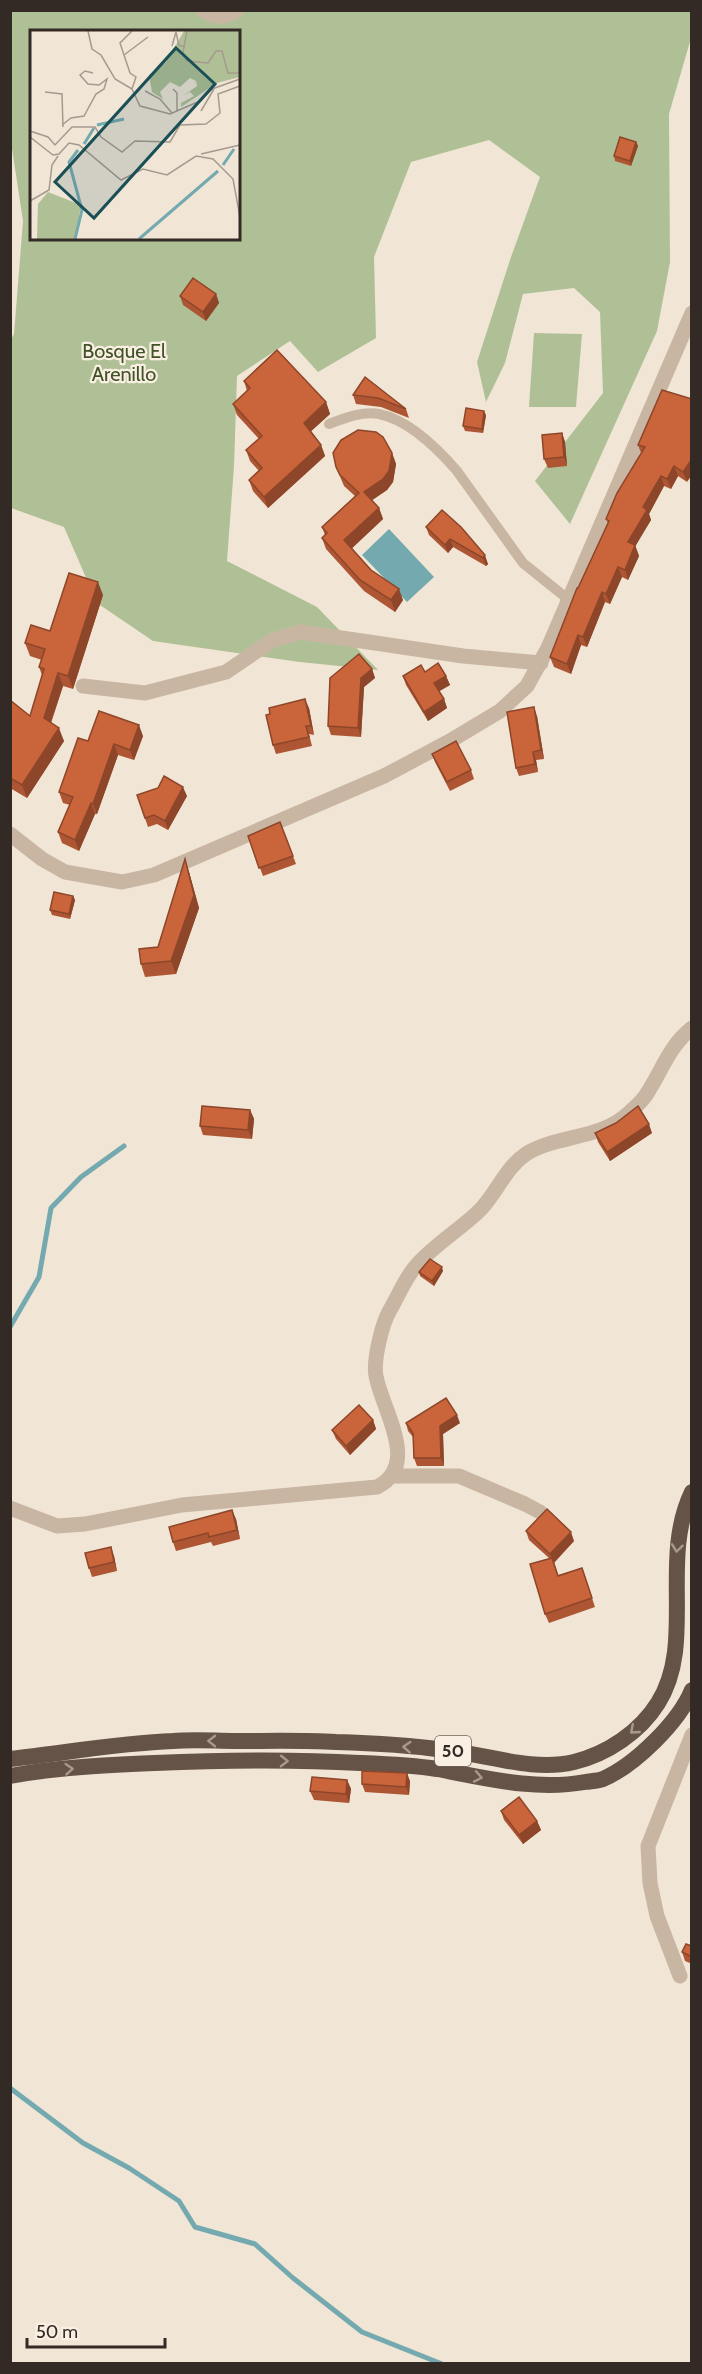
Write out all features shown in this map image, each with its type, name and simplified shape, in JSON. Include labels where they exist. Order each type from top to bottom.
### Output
[{"type":"highway","name":"50","points":[[10,1759],[108,1745],[175,1740],[336,1742],[444,1750],[543,1765],[574,1762],[605,1750],[635,1730],[658,1704],[672,1673],[676,1642],[676,1552],[681,1522],[692,1492]]},
{"type":"highway","name":"50","points":[[10,1776],[37,1771],[221,1760],[402,1766],[434,1769],[497,1781],[542,1785],[574,1784],[602,1779],[650,1746],[675,1718],[692,1690]]},
{"type":"street","points":[[203,10],[214,17],[224,17],[237,10]]},
{"type":"street","points":[[10,834],[42,859],[65,872],[122,882],[154,875],[384,776],[500,711],[527,686],[541,663],[692,313]]},
{"type":"street","points":[[83,686],[145,693],[225,672],[273,640],[301,632],[463,656],[541,663]]},
{"type":"street","points":[[393,1476],[398,1445],[375,1375],[385,1318],[415,1267],[481,1209],[503,1176],[526,1154],[552,1143],[593,1133],[622,1120],[645,1097],[679,1037],[692,1028]]},
{"type":"street","points":[[10,1508],[57,1527],[85,1524],[182,1505],[377,1487],[393,1476],[459,1476],[516,1499],[540,1512]]},
{"type":"street","points":[[680,1976],[657,1916],[650,1883],[648,1846],[692,1735]]},
{"type":"lane","points":[[329,424],[353,416],[378,413],[409,428],[457,471],[523,563],[569,600]]},
{"type":"green space","name":"Bosque El Arenillo","points":[[11,11],[691,11],[691,38],[669,114],[670,262],[657,331],[570,524],[535,481],[603,393],[600,312],[574,288],[523,294],[505,363],[486,402],[477,362],[540,177],[489,140],[411,162],[374,257],[376,338],[318,372],[290,341],[237,376],[234,466],[227,561],[317,607],[378,670],[300,662],[153,641],[97,603],[64,527],[11,508],[10,341],[14,334],[23,221],[11,142]]},
{"type":"green space","points":[[534,333],[582,334],[576,407],[529,407]]},
{"type":"water","points":[[389,529],[434,577],[407,602],[362,555]]},
{"type":"building","points":[[620,137],[636,142],[630,161],[614,156]]},
{"type":"building","points":[[193,278],[216,294],[203,312],[180,296]]},
{"type":"building","points":[[277,350],[326,402],[304,423],[321,445],[264,497],[249,480],[262,468],[246,450],[262,436],[233,404],[250,388],[244,381]]},
{"type":"building","points":[[365,377],[406,409],[378,398],[353,395]]},
{"type":"building","points":[[662,390],[692,399],[692,459],[683,472],[674,466],[667,479],[661,476],[643,507],[647,510],[628,542],[635,545],[625,570],[618,567],[606,594],[602,592],[583,637],[578,635],[567,664],[550,657],[577,588],[609,521],[606,519],[617,493],[645,447],[638,445]]},
{"type":"building","points":[[466,408],[484,411],[482,429],[463,426]]},
{"type":"building","points":[[358,430],[376,432],[383,437],[392,453],[389,471],[383,479],[364,492],[379,508],[344,540],[371,570],[399,589],[391,600],[360,580],[322,538],[327,533],[322,527],[359,493],[340,475],[333,453],[341,440]]},
{"type":"building","points":[[562,433],[564,457],[544,459],[542,435]]},
{"type":"building","points":[[442,510],[461,527],[485,555],[483,558],[450,539],[445,545],[426,527]]},
{"type":"building","points":[[69,573],[98,582],[68,676],[58,673],[44,718],[59,728],[22,785],[10,778],[10,700],[30,716],[44,669],[39,667],[45,649],[25,643],[31,625],[50,631]]},
{"type":"building","points":[[359,654],[372,669],[361,678],[358,728],[328,726],[330,678]]},
{"type":"building","points":[[438,663],[446,676],[434,683],[444,699],[424,712],[403,676],[421,665],[425,672]]},
{"type":"building","points":[[305,699],[311,726],[306,726],[309,737],[273,745],[266,715],[270,714],[269,708]]},
{"type":"building","points":[[534,707],[541,750],[533,752],[535,764],[516,768],[507,712]]},
{"type":"building","points":[[99,711],[139,725],[130,750],[114,744],[93,804],[91,803],[75,840],[58,832],[73,797],[59,792],[78,738],[88,741]]},
{"type":"building","points":[[456,741],[471,770],[447,782],[432,754]]},
{"type":"building","points":[[164,776],[183,787],[165,821],[154,815],[145,818],[137,795],[158,788]]},
{"type":"building","points":[[280,822],[293,856],[259,868],[248,836]]},
{"type":"building","points":[[185,859],[194,895],[171,961],[141,964],[139,949],[158,947]]},
{"type":"building","points":[[54,892],[73,896],[69,914],[50,910]]},
{"type":"building","points":[[202,1106],[250,1110],[248,1130],[200,1126]]},
{"type":"building","points":[[638,1106],[649,1124],[607,1152],[595,1133],[616,1123]]},
{"type":"building","points":[[430,1259],[442,1267],[432,1281],[419,1272]]},
{"type":"building","points":[[446,1398],[457,1415],[440,1426],[441,1458],[414,1458],[413,1433],[406,1423]]},
{"type":"building","points":[[359,1405],[373,1420],[346,1446],[332,1430]]},
{"type":"building","points":[[547,1509],[571,1532],[550,1554],[526,1531]]},
{"type":"building","points":[[232,1510],[237,1530],[209,1537],[208,1533],[173,1542],[169,1527]]},
{"type":"building","points":[[111,1547],[114,1562],[89,1568],[85,1553]]},
{"type":"building","points":[[552,1558],[558,1576],[582,1568],[592,1598],[545,1614],[530,1564]]},
{"type":"building","points":[[362,1771],[407,1773],[406,1787],[362,1784]]},
{"type":"building","points":[[312,1777],[347,1780],[346,1794],[310,1791]]},
{"type":"building","points":[[519,1797],[537,1821],[519,1835],[501,1811]]},
{"type":"building","points":[[686,1944],[692,1946],[692,1957],[682,1952]]},
{"type":"waterway","points":[[10,1327],[39,1277],[51,1208],[81,1177],[124,1146]]},
{"type":"waterway","points":[[10,2088],[83,2143],[129,2168],[179,2201],[195,2227],[255,2244],[293,2278],[362,2332],[442,2364]]}]
